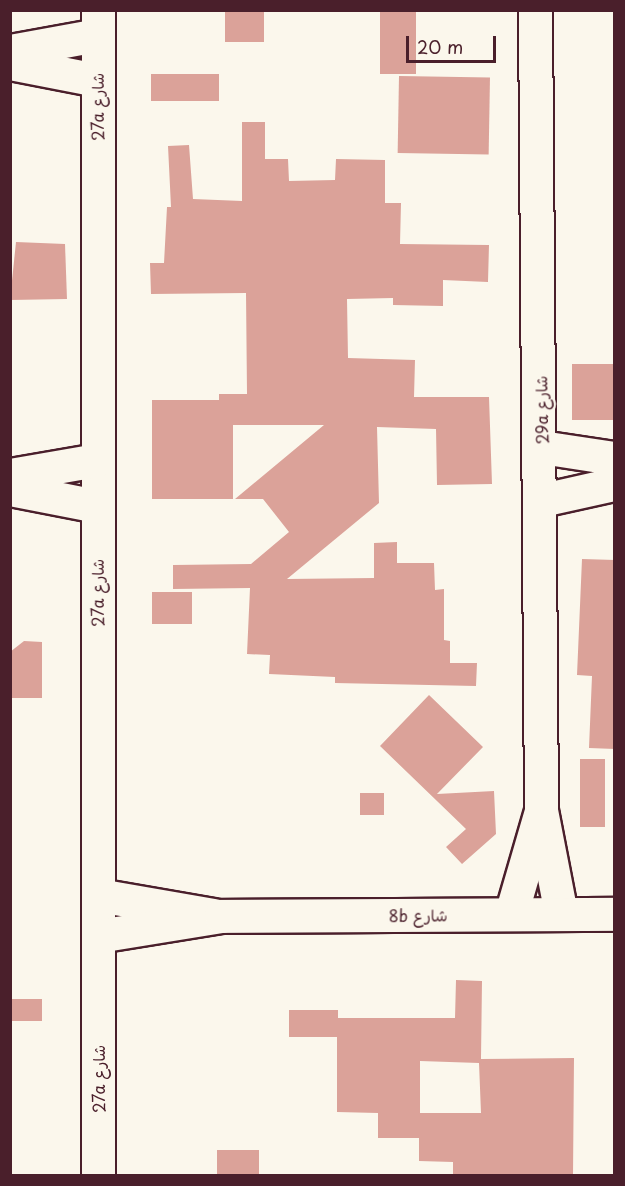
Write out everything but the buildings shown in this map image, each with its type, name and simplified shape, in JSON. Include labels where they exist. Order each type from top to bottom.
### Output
[{"type":"street","name":"29a شارع","points":[[535,10],[542,500],[541,810],[561,914]]},
{"type":"street","points":[[10,51],[97,23]]},
{"type":"street","name":"27a شارع","points":[[97,23],[98,1176]]},
{"type":"street","points":[[10,63],[97,80]]},
{"type":"street","points":[[541,447],[615,458]]},
{"type":"street","points":[[10,475],[97,460]]},
{"type":"street","points":[[542,500],[615,484]]},
{"type":"street","points":[[10,489],[97,506]]},
{"type":"street","name":"29a شارع","points":[[511,914],[541,810]]},
{"type":"street","name":"8b شارع","points":[[98,895],[221,916]]},
{"type":"street","name":"8b شارع","points":[[98,936],[221,916],[615,914]]}]
